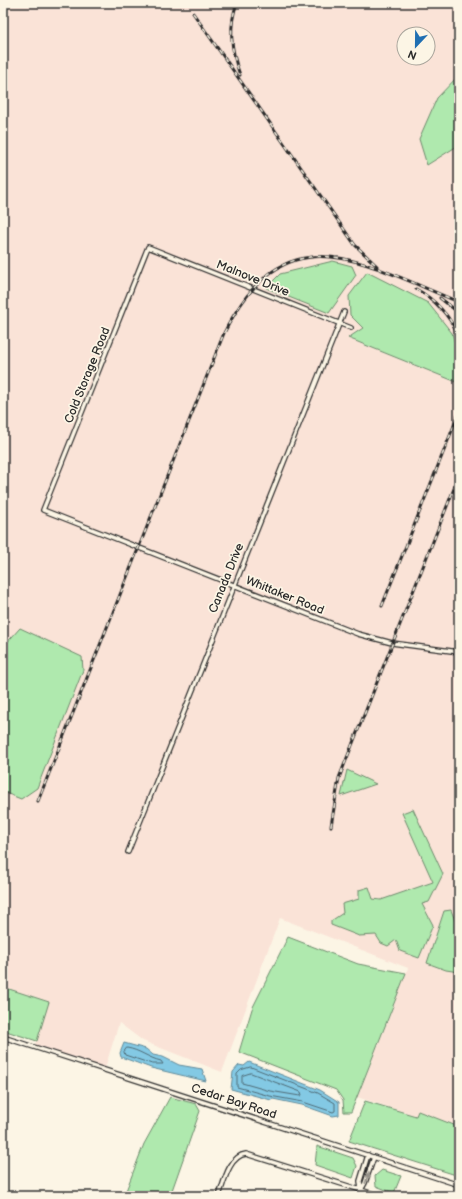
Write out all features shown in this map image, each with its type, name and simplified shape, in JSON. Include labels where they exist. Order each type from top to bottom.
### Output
[{"type":"street","name":"Malnove Drive","points":[[148,247],[351,328]]},
{"type":"street","name":"Cold Storage Road","points":[[43,510],[148,247]]},
{"type":"street","name":"Canada Drive","points":[[128,852],[344,312]]},
{"type":"street","name":"Whittaker Road","points":[[43,510],[373,639],[459,652]]},
{"type":"street","name":"Cedar Bay Road","points":[[3,1037],[459,1185]]},
{"type":"street","points":[[219,1196],[233,1160],[240,1155],[246,1154],[380,1196]]},
{"type":"street","points":[[361,1190],[360,1181],[368,1155]]},
{"type":"street","points":[[359,1196],[365,1184],[374,1157]]},
{"type":"shaded area","points":[[3,3],[459,3],[459,75],[437,98],[427,165],[459,145],[459,358],[452,334],[363,328],[348,338],[459,383],[459,1127],[418,1111],[416,1116],[357,1097],[408,968],[280,918],[222,1072],[143,1041],[119,1023],[105,1068],[35,1045],[49,1002],[3,987]]},
{"type":"green space","points":[[459,75],[459,145],[427,165],[419,139],[437,98]]},
{"type":"green space","points":[[333,261],[352,266],[356,275],[329,313],[266,288],[280,274]]},
{"type":"green space","points":[[367,272],[428,303],[452,333],[459,358],[459,383],[348,338],[363,328],[350,315],[349,296]]},
{"type":"green space","points":[[20,628],[82,657],[83,670],[37,788],[21,799],[3,792],[3,647]]},
{"type":"green space","points":[[347,770],[376,784],[341,796]]},
{"type":"green space","points":[[413,809],[443,874],[429,902],[422,904],[433,925],[419,958],[400,951],[396,940],[388,946],[381,943],[376,935],[359,936],[331,925],[331,921],[343,913],[342,904],[359,899],[359,890],[369,887],[373,899],[381,900],[433,882],[402,813]]},
{"type":"green space","points":[[451,910],[459,931],[459,972],[446,970],[427,963],[444,911]]},
{"type":"green space","points":[[288,937],[358,964],[406,973],[351,1112],[344,1112],[343,1100],[336,1090],[239,1052],[252,1009]]},
{"type":"green space","points":[[3,987],[49,1002],[37,1041],[3,1030]]},
{"type":"green space","points":[[170,1097],[196,1104],[200,1111],[170,1196],[124,1196],[144,1144]]},
{"type":"green space","points":[[365,1101],[416,1116],[418,1111],[459,1127],[459,1176],[349,1141]]},
{"type":"green space","points":[[317,1146],[353,1158],[357,1166],[353,1178],[315,1165]]},
{"type":"green space","points":[[382,1170],[401,1176],[394,1193],[376,1186],[375,1176]]},
{"type":"water","points":[[124,1043],[146,1049],[153,1055],[163,1057],[179,1065],[202,1069],[206,1081],[151,1068],[121,1057],[120,1053]]},
{"type":"water","points":[[249,1062],[320,1090],[339,1102],[339,1115],[333,1116],[302,1105],[273,1099],[271,1100],[231,1089],[233,1072],[239,1065],[244,1066]]},
{"type":"railway","points":[[237,3],[232,21],[232,39],[234,57],[240,75]]},
{"type":"railway","points":[[193,13],[355,245],[377,266]]},
{"type":"railway","points":[[38,801],[224,333],[248,295],[273,271],[300,259],[328,257],[358,262],[390,273],[459,302]]},
{"type":"railway","points":[[416,289],[436,303],[451,321],[459,336]]},
{"type":"railway","points":[[440,298],[459,313]]},
{"type":"railway","points":[[382,606],[459,413]]},
{"type":"railway","points":[[331,826],[339,778],[459,476]]}]
